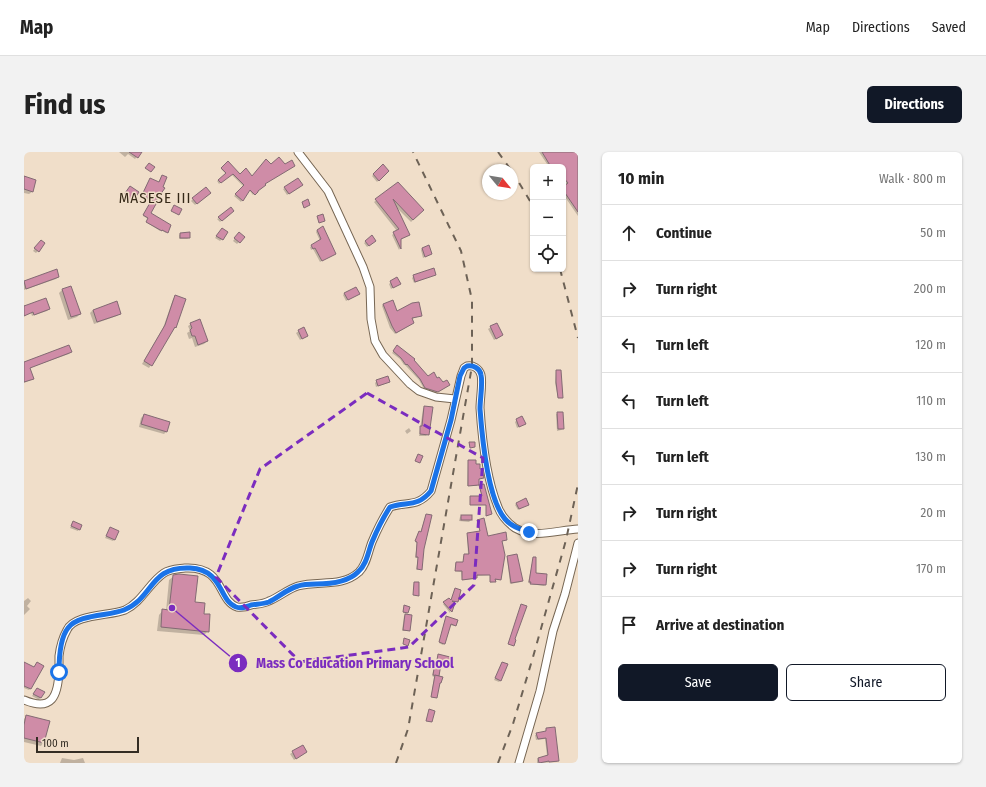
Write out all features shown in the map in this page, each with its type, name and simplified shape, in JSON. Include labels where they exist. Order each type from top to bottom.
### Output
[{"type":"street","points":[[298,152],[328,191],[363,267],[370,287],[375,341],[383,355],[410,384],[419,391],[436,397],[455,399]]},
{"type":"street","points":[[24,700],[38,704],[48,703],[54,698],[59,672],[59,656],[67,629],[73,622],[125,610],[136,602],[166,571],[191,568],[205,572],[213,576],[227,599],[234,606],[242,608],[268,602],[298,586],[348,579],[360,571],[366,562],[374,537],[390,507],[415,503],[431,491],[451,420],[460,376],[464,368],[470,366],[479,370],[482,376],[480,407],[488,470],[498,508],[505,519],[515,528],[529,532],[542,533],[578,529]]},
{"type":"street","points":[[519,763],[540,691],[553,631],[565,594],[578,543]]},
{"type":"highlighted area","points":[[367,393],[483,458],[474,585],[409,647],[300,662],[216,577],[260,469]]},
{"type":"building","points":[[129,152],[142,152],[138,158]]},
{"type":"building","points":[[542,152],[578,152],[578,212],[566,194],[566,185],[568,183],[566,181],[566,164],[549,164]]},
{"type":"building","points":[[279,157],[285,164],[292,160],[295,166],[265,184],[266,185],[255,195],[250,190],[243,201],[235,194],[244,185],[233,174],[221,183],[218,180],[226,173],[221,168],[228,161],[240,174],[246,168],[252,176],[266,159],[271,164]]},
{"type":"building","points":[[149,163],[155,167],[151,172],[145,168]]},
{"type":"building","points":[[383,164],[389,171],[379,181],[373,174]]},
{"type":"building","points":[[162,175],[167,177],[163,187],[165,188],[155,202],[142,195],[150,178],[159,182]]},
{"type":"building","points":[[24,176],[36,180],[33,192],[24,189]]},
{"type":"building","points":[[298,178],[303,185],[289,194],[284,187]]},
{"type":"building","points":[[398,182],[424,210],[413,220],[393,199],[410,235],[401,239],[401,249],[393,232],[399,229],[375,199]]},
{"type":"building","points":[[130,186],[139,192],[132,203],[123,196]]},
{"type":"building","points":[[206,187],[211,193],[197,204],[192,198]]},
{"type":"building","points":[[308,199],[310,205],[304,208],[302,202]]},
{"type":"building","points":[[151,201],[156,204],[151,213],[171,225],[168,233],[146,222],[148,218],[143,215]]},
{"type":"building","points":[[174,205],[182,209],[179,215],[171,211]]},
{"type":"building","points":[[231,207],[234,211],[222,221],[218,217]]},
{"type":"building","points":[[323,214],[325,221],[319,223],[317,216]]},
{"type":"building","points":[[323,226],[336,254],[322,261],[315,248],[313,249],[311,245],[321,239],[317,230]]},
{"type":"building","points":[[222,228],[228,232],[223,240],[216,236]]},
{"type":"building","points":[[190,232],[190,238],[180,238],[180,233]]},
{"type":"building","points":[[239,232],[245,237],[240,243],[234,238]]},
{"type":"building","points":[[372,235],[376,241],[369,246],[365,241]]},
{"type":"building","points":[[41,240],[45,243],[39,252],[34,248]]},
{"type":"building","points":[[429,245],[432,254],[425,257],[422,248]]},
{"type":"building","points":[[434,268],[436,275],[415,282],[413,275]]},
{"type":"building","points":[[57,269],[59,277],[26,289],[24,281]]},
{"type":"building","points":[[397,277],[401,284],[393,288],[390,281]]},
{"type":"building","points":[[71,286],[81,314],[71,317],[62,289]]},
{"type":"building","points":[[356,287],[360,294],[348,300],[344,293]]},
{"type":"building","points":[[175,295],[186,299],[176,328],[175,327],[152,366],[144,361],[165,325]]},
{"type":"building","points":[[46,298],[50,309],[34,315],[33,312],[24,316],[24,306]]},
{"type":"building","points":[[393,300],[397,311],[412,303],[419,302],[422,316],[412,318],[414,323],[396,333],[383,304]]},
{"type":"building","points":[[117,301],[121,314],[97,322],[93,310]]},
{"type":"building","points":[[200,319],[208,341],[198,345],[195,336],[192,336],[190,330],[192,328],[190,323]]},
{"type":"building","points":[[497,323],[503,335],[496,339],[490,326]]},
{"type":"building","points":[[304,327],[308,336],[302,339],[298,330]]},
{"type":"building","points":[[69,345],[72,352],[30,368],[34,379],[24,382],[24,362]]},
{"type":"building","points":[[397,345],[415,359],[414,360],[428,376],[434,372],[437,378],[439,377],[443,382],[447,380],[450,385],[438,392],[425,388],[420,379],[393,351]]},
{"type":"building","points":[[556,370],[561,370],[563,398],[558,398]]},
{"type":"building","points":[[388,376],[390,382],[378,386],[376,380]]},
{"type":"building","points":[[424,406],[433,407],[429,435],[420,434]]},
{"type":"building","points":[[557,412],[563,412],[564,429],[558,429]]},
{"type":"building","points":[[144,414],[170,422],[167,432],[141,424]]},
{"type":"building","points":[[522,416],[526,424],[519,427],[516,419]]},
{"type":"building","points":[[469,442],[475,442],[475,447],[470,448]]},
{"type":"building","points":[[418,454],[423,456],[420,463],[415,461]]},
{"type":"building","points":[[468,460],[476,460],[476,464],[480,464],[480,469],[482,469],[484,478],[479,479],[479,485],[468,486]]},
{"type":"building","points":[[484,484],[492,514],[486,516],[486,505],[470,505],[470,496],[482,496],[479,485]]},
{"type":"building","points":[[526,498],[529,505],[519,509],[516,503]]},
{"type":"building","points":[[426,514],[432,515],[424,549],[422,570],[417,569],[417,542],[415,541],[419,531],[421,532]]},
{"type":"building","points":[[461,515],[472,515],[472,520],[461,520]]},
{"type":"building","points":[[484,518],[488,536],[506,532],[507,540],[502,541],[505,555],[501,580],[495,579],[496,582],[490,582],[490,575],[477,575],[477,578],[462,580],[462,571],[455,571],[456,562],[463,562],[464,554],[469,554],[467,533],[480,531],[477,520]]},
{"type":"building","points":[[73,521],[82,525],[80,530],[71,526]]},
{"type":"building","points":[[110,527],[119,531],[115,540],[106,536]]},
{"type":"building","points":[[517,554],[523,581],[511,583],[507,556]]},
{"type":"building","points":[[533,557],[536,557],[536,573],[547,574],[546,585],[530,584],[531,582],[529,582]]},
{"type":"building","points":[[179,574],[198,576],[195,602],[205,603],[204,614],[210,614],[209,632],[161,627],[162,609],[169,610],[173,575]]},
{"type":"building","points":[[414,582],[419,582],[419,596],[413,595]]},
{"type":"building","points":[[455,588],[461,590],[458,602],[452,601],[455,603],[452,612],[443,602],[449,598],[451,600]]},
{"type":"building","points":[[521,604],[527,606],[515,639],[514,646],[508,644]]},
{"type":"building","points":[[404,605],[410,607],[408,613],[403,612]]},
{"type":"building","points":[[405,614],[412,615],[410,631],[403,630]]},
{"type":"building","points":[[446,616],[458,620],[456,626],[451,624],[444,644],[439,642]]},
{"type":"building","points":[[404,638],[410,640],[408,646],[403,644]]},
{"type":"building","points":[[438,654],[450,657],[448,663],[437,660]]},
{"type":"building","points":[[24,662],[34,667],[37,662],[44,666],[31,689],[24,686]]},
{"type":"building","points":[[502,662],[508,664],[501,681],[495,678]]},
{"type":"building","points":[[435,663],[441,664],[439,676],[433,675]]},
{"type":"building","points":[[435,675],[443,677],[440,683],[437,698],[431,697]]},
{"type":"building","points":[[37,688],[45,692],[41,698],[33,694]]},
{"type":"building","points":[[429,709],[435,711],[432,722],[426,721]]},
{"type":"building","points":[[26,715],[50,721],[44,743],[24,738]]},
{"type":"building","points":[[555,727],[559,761],[539,763],[538,758],[548,755],[546,738],[538,739],[536,733],[546,731],[546,728]]},
{"type":"building","points":[[303,745],[307,752],[296,759],[292,751]]},
{"type":"railway","points":[[396,763],[408,729],[472,366],[472,300],[461,251],[413,152]]},
{"type":"railway","points":[[498,152],[507,164]]},
{"type":"railway","points":[[518,181],[530,201]]},
{"type":"railway","points":[[561,272],[578,338]]},
{"type":"railway","points":[[498,763],[513,724],[533,657],[566,540],[578,484]]},
{"type":"place","name":"Mass Co Education Primary School","points":[[172,608]]},
{"type":"district","name":"MASESE III","points":[[155,198]]},
{"type":"route","points":[[59,672],[59,656],[64,638],[67,629],[73,622],[125,610],[136,602],[166,571],[191,568],[205,572],[213,576],[227,599],[234,606],[242,608],[268,602],[298,586],[348,579],[360,571],[366,562],[379,526],[390,507],[415,503],[431,491],[451,420],[460,376],[464,368],[467,366],[475,367],[479,370],[482,376],[480,407],[482,432],[488,470],[498,508],[505,519],[515,528],[529,532]]}]
